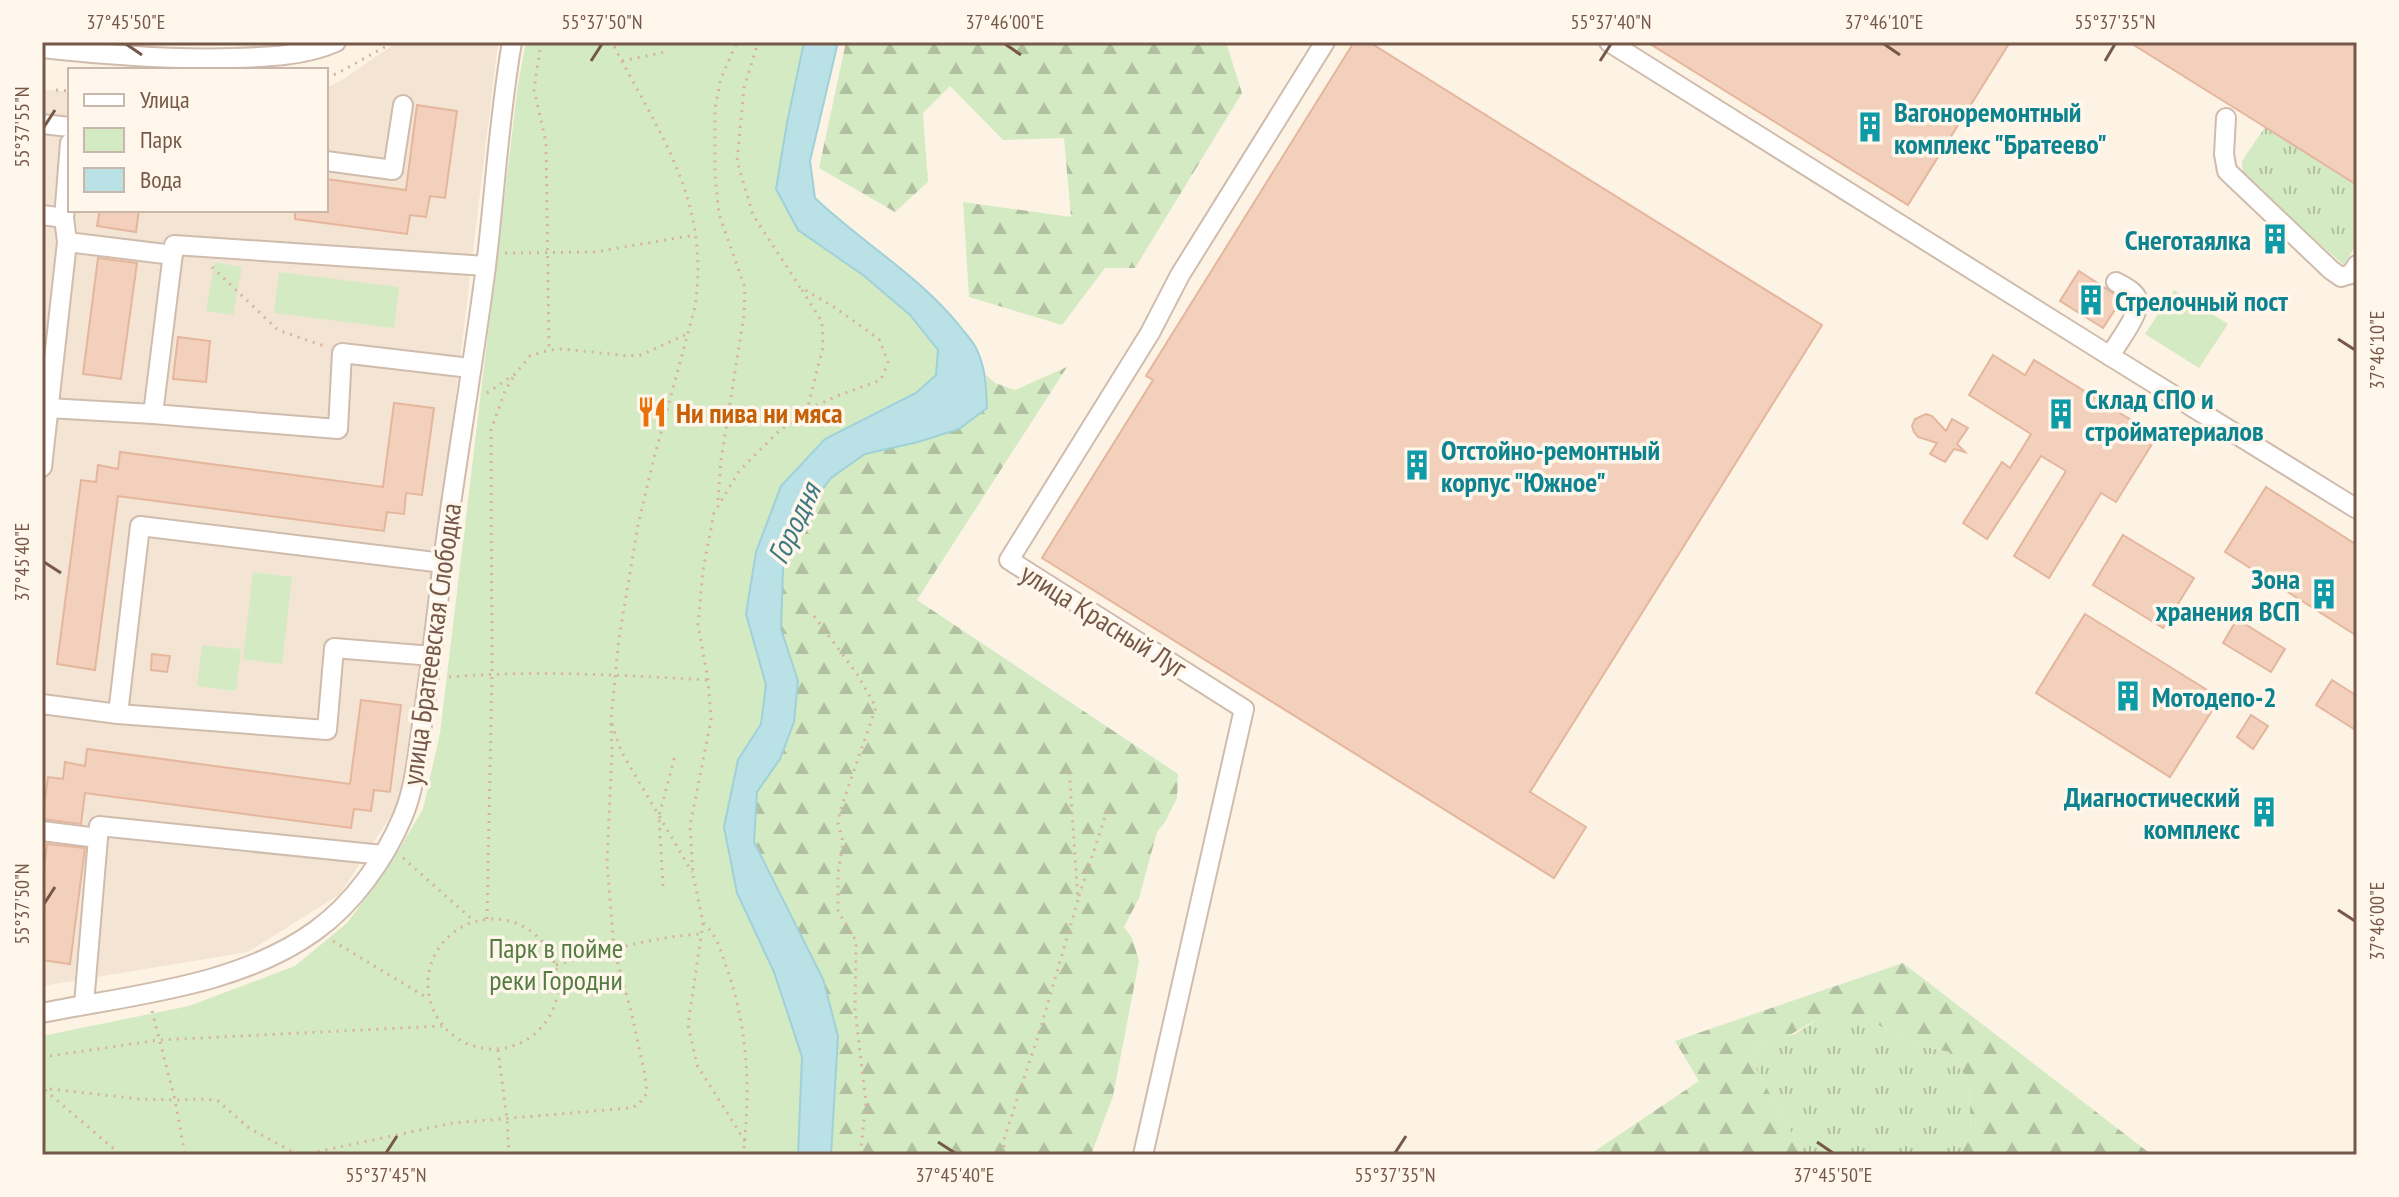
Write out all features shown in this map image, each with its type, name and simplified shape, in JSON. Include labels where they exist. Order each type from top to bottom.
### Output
[{"type":"street","points":[[42,48],[75,61],[254,57],[303,52],[336,42]]},
{"type":"street","name":"улица Братеевская Слободка","points":[[42,1013],[222,976],[251,965],[315,931],[341,908],[389,853],[405,813],[415,773],[486,260],[512,42]]},
{"type":"street","name":"улица Красный Луг","points":[[1143,1155],[1244,709],[1009,560],[1150,333],[1180,275],[1325,42]]},
{"type":"street","points":[[1609,42],[2357,509]]},
{"type":"street","points":[[328,161],[393,170],[403,105]]},
{"type":"street","points":[[2226,118],[2224,154],[2227,171],[2331,270],[2341,277],[2351,274],[2357,265]]},
{"type":"street","points":[[42,124],[68,127]]},
{"type":"street","points":[[42,467],[67,242],[64,218],[68,168]]},
{"type":"street","points":[[42,215],[64,218]]},
{"type":"street","points":[[67,242],[173,255]]},
{"type":"street","points":[[153,414],[174,245],[486,260]]},
{"type":"street","points":[[2110,356],[2138,311],[2139,301],[2134,293],[2116,282]]},
{"type":"street","points":[[48,408],[338,429],[342,353],[470,368]]},
{"type":"street","points":[[118,714],[140,526],[443,563]]},
{"type":"street","points":[[42,704],[118,714],[327,730],[334,648],[432,656]]},
{"type":"street","points":[[84,1004],[99,826],[389,853]]},
{"type":"street","points":[[42,831],[98,838]]},
{"type":"path","points":[[328,76],[394,42]]},
{"type":"path","points":[[541,42],[534,90],[546,142],[549,350]]},
{"type":"path","points":[[42,1088],[72,1093],[218,1101],[249,1128],[300,1155],[453,1123],[630,1108],[638,1105],[647,1093],[632,1015],[614,949],[607,862],[611,720],[619,638],[638,525],[695,307],[699,253],[686,191],[672,153],[612,42]]},
{"type":"path","points":[[737,42],[721,78],[715,108],[715,175],[719,214],[745,288],[744,315],[721,460],[718,504],[707,546],[699,605],[698,625],[708,680],[711,720],[690,826],[693,874],[703,934],[688,1025],[697,1065],[745,1141]]},
{"type":"path","points":[[758,42],[744,88],[737,161],[753,215],[822,322],[823,347],[807,410]]},
{"type":"path","points":[[622,61],[665,52]]},
{"type":"path","points":[[56,90],[68,91]]},
{"type":"path","points":[[486,260],[595,252],[695,235]]},
{"type":"path","points":[[192,247],[278,330],[342,353]]},
{"type":"path","points":[[718,504],[739,471],[779,431],[807,410],[881,380],[888,362],[879,339],[800,287]]},
{"type":"path","points":[[487,919],[492,673],[491,430],[505,391],[530,356],[563,349],[641,355],[687,334]]},
{"type":"path","points":[[485,395],[515,374]]},
{"type":"path","points":[[814,616],[857,674],[876,707],[838,824],[843,842],[838,873],[838,911],[856,941],[855,1009],[866,1103],[860,1155]]},
{"type":"path","points":[[429,679],[492,673],[617,674],[708,680]]},
{"type":"path","points":[[611,720],[621,751],[693,874]]},
{"type":"path","points":[[663,886],[659,816],[675,755]]},
{"type":"path","points":[[1069,768],[1078,900]]},
{"type":"path","points":[[1004,1155],[1004,1139],[1109,805]]},
{"type":"path","points":[[389,853],[474,921]]},
{"type":"path","points":[[487,919],[524,927],[544,943],[556,965],[558,991],[551,1015],[524,1042],[498,1050],[462,1042],[442,1026],[429,999],[428,978],[435,953],[452,934],[474,921],[487,919]]},
{"type":"path","points":[[703,923],[715,934],[738,999],[746,1048],[743,1155]]},
{"type":"path","points":[[556,965],[614,949],[703,934]]},
{"type":"path","points":[[326,938],[429,999]]},
{"type":"path","points":[[148,992],[175,1100],[185,1155]]},
{"type":"path","points":[[42,1057],[159,1040],[442,1026]]},
{"type":"path","points":[[498,1050],[509,1155]]},
{"type":"path","points":[[42,1088],[121,1155]]},
{"type":"shaded area","points":[[397,42],[498,42],[409,788],[340,894],[248,952],[42,986],[42,89],[68,92],[68,212],[328,212],[328,87]]},
{"type":"green space","name":"Парк в пойме реки Городни","points":[[526,42],[804,42],[776,189],[863,275],[910,315],[938,350],[936,375],[916,393],[825,439],[781,486],[756,552],[746,614],[766,685],[761,724],[738,760],[724,827],[737,893],[774,972],[802,1057],[798,1155],[42,1155],[42,1036],[189,1006],[295,966],[347,923],[388,868],[423,809],[440,733],[518,84]]},
{"type":"green space","points":[[846,42],[1226,42],[1242,93],[1135,268],[1105,268],[1062,325],[969,297],[963,202],[1071,217],[1064,138],[1003,140],[950,86],[923,113],[928,182],[895,212],[819,168]]},
{"type":"green space","points":[[2265,127],[2357,185],[2357,243],[2344,265],[2243,178],[2242,161]]},
{"type":"green space","points":[[215,262],[242,267],[233,315],[206,311]]},
{"type":"green space","points":[[279,272],[399,287],[394,328],[274,313]]},
{"type":"green space","points":[[2174,290],[2228,324],[2199,368],[2145,334]]},
{"type":"green space","points":[[1067,367],[917,600],[1178,774],[1177,798],[1157,832],[1139,898],[1124,927],[1132,938],[1139,961],[1113,1096],[1091,1155],[831,1155],[838,1036],[823,979],[754,842],[757,792],[780,759],[798,681],[781,629],[783,568],[811,505],[831,478],[865,454],[959,429],[987,409],[986,375],[995,383],[1015,390]]},
{"type":"green space","points":[[253,572],[292,577],[282,664],[243,659]]},
{"type":"green space","points":[[202,645],[241,649],[236,691],[197,686]]},
{"type":"green space","points":[[1903,963],[2152,1155],[1961,1155],[1971,1132],[1969,1082],[1949,1052],[1917,1045],[1863,1017],[1821,1017],[1788,1036],[1758,1044],[1750,1058],[1804,1155],[1589,1155],[1699,1081],[1675,1041]]},
{"type":"green space","points":[[1821,1017],[1863,1017],[1917,1045],[1949,1052],[1969,1082],[1971,1133],[1961,1155],[1804,1155],[1750,1058],[1758,1044],[1795,1034]]},
{"type":"water","name":"Городня","points":[[804,42],[838,42],[810,161],[815,198],[925,289],[958,324],[972,342],[982,363],[987,408],[959,429],[865,454],[831,478],[811,505],[783,568],[781,629],[798,681],[794,722],[780,759],[757,792],[754,842],[823,979],[838,1036],[831,1155],[798,1155],[802,1057],[774,972],[737,893],[724,827],[738,760],[761,724],[766,685],[746,614],[756,552],[781,486],[825,439],[916,393],[936,375],[938,350],[910,315],[863,275],[798,230],[776,189]]},
{"type":"building","name":"Отстойно-ремонтный корпус \"Южное\"","points":[[1354,42],[1369,42],[1822,325],[1530,792],[1586,827],[1554,878],[1042,558],[1153,380],[1146,376]]},
{"type":"building","name":"Вагоноремонтный комплекс \"Братеево\"","points":[[1647,42],[2010,42],[1908,205]]},
{"type":"building","name":"Вагоноремонтный комплекс \"Братеево\"","points":[[2129,42],[2357,42],[2357,185],[2265,127]]},
{"type":"building","points":[[417,105],[457,111],[445,198],[430,196],[426,217],[410,215],[407,234],[295,219],[295,212],[328,212],[328,179],[406,190]]},
{"type":"building","points":[[100,212],[139,212],[136,232],[97,226]]},
{"type":"building","points":[[98,258],[137,263],[121,379],[83,374]]},
{"type":"building","name":"Стрелочный пост","points":[[2079,271],[2122,299],[2103,328],[2060,301]]},
{"type":"building","points":[[178,337],[210,341],[206,382],[173,379]]},
{"type":"building","name":"Склад СПО и стройматериалов","points":[[1993,355],[2025,375],[2034,360],[2157,436],[2116,502],[2101,493],[2049,578],[2014,556],[2066,471],[2041,456],[1987,539],[1963,523],[2002,462],[2010,468],[2031,434],[1969,395]]},
{"type":"building","points":[[394,403],[434,408],[422,495],[406,493],[404,514],[387,512],[384,531],[118,496],[95,670],[57,664],[81,480],[96,482],[98,465],[118,469],[120,452],[383,487]]},
{"type":"building","points":[[1926,414],[1946,431],[1952,419],[1968,428],[1957,444],[1965,452],[1954,449],[1945,462],[1930,454],[1937,443],[1918,437],[1912,426],[1915,419]]},
{"type":"building","name":"Зона хранения ВСП","points":[[2266,487],[2357,545],[2357,636],[2225,552]]},
{"type":"building","points":[[2123,535],[2194,578],[2163,628],[2093,585]]},
{"type":"building","name":"Мотодепо-2","points":[[2085,614],[2220,698],[2170,777],[2036,693]]},
{"type":"building","points":[[2237,619],[2285,649],[2271,672],[2223,643]]},
{"type":"building","points":[[152,654],[170,656],[167,672],[151,670]]},
{"type":"building","points":[[2332,680],[2357,696],[2357,731],[2316,705]]},
{"type":"building","points":[[361,700],[401,705],[390,792],[374,790],[371,811],[354,809],[351,828],[85,793],[81,824],[42,819],[48,777],[63,779],[65,762],[85,766],[87,749],[350,784]]},
{"type":"building","points":[[2251,715],[2268,726],[2253,749],[2237,737]]},
{"type":"building","points":[[47,844],[85,848],[70,964],[42,960],[42,884]]},
{"type":"place","name":"Вагоноремонтный комплекс \"Братеево\"","points":[[1870,127]]},
{"type":"place","name":"Снеготаялка","points":[[2275,239]]},
{"type":"place","name":"Стрелочный пост","points":[[2091,300]]},
{"type":"place","name":"Ни пива ни мяса","points":[[652,412]]},
{"type":"place","name":"Склад СПО и стройматериалов","points":[[2061,414]]},
{"type":"place","name":"Отстойно-ремонтный корпус \"Южное\"","points":[[1417,465]]},
{"type":"place","name":"Зона хранения ВСП","points":[[2324,594]]},
{"type":"place","name":"Мотодепо-2","points":[[2128,696]]},
{"type":"place","name":"Диагностический комплекс","points":[[2264,812]]}]
